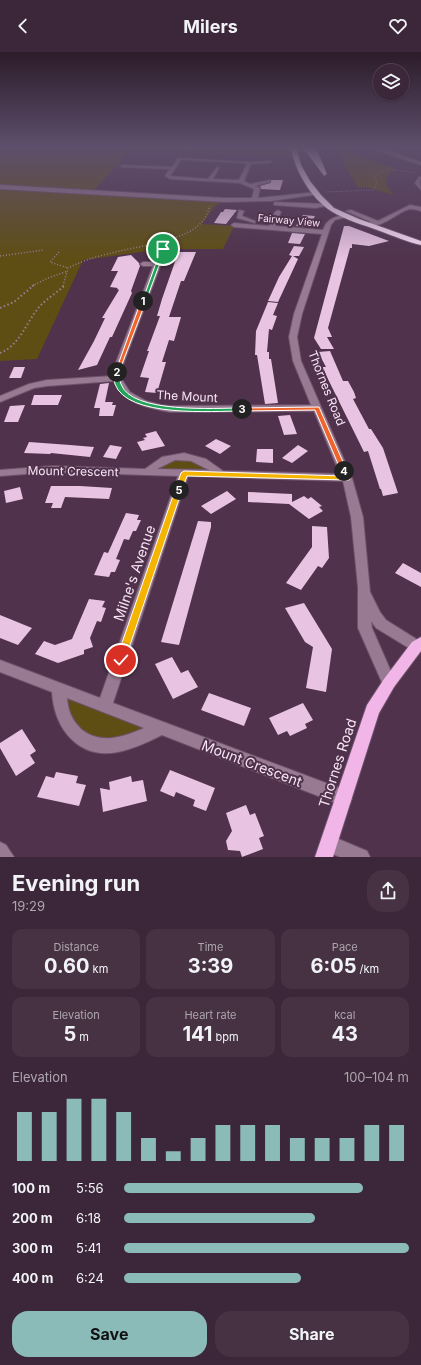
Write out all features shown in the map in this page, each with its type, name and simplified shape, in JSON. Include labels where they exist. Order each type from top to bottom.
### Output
[{"type":"highway","points":[[311,186],[328,205],[338,212],[348,213],[421,243]]},
{"type":"main road","name":"Thornes Road","points":[[327,851],[372,710],[388,683],[419,645]]},
{"type":"street","points":[[252,186],[257,188],[254,197],[259,202],[315,206],[328,205]]},
{"type":"street","points":[[0,187],[225,200],[257,200],[316,193]]},
{"type":"street","points":[[95,193],[100,188]]},
{"type":"street","points":[[399,204],[421,210]]},
{"type":"street","points":[[374,224],[410,207]]},
{"type":"street","points":[[241,211],[239,217],[252,222]]},
{"type":"street","points":[[271,228],[278,212]]},
{"type":"street","name":"Thornes Road","points":[[348,213],[329,222],[298,314],[293,336],[297,361],[347,478],[357,517],[364,587],[365,628],[388,683]]},
{"type":"street","name":"Fairway View","points":[[234,225],[252,222],[271,228],[325,232]]},
{"type":"street","points":[[0,399],[32,386],[47,383],[116,378],[120,362],[163,249]]},
{"type":"street","points":[[143,264],[158,264]]},
{"type":"street","name":"The Mount","points":[[116,378],[118,384],[129,396],[158,408],[199,410],[317,408]]},
{"type":"street","points":[[147,472],[160,462],[167,459],[186,457],[204,461],[220,474]]},
{"type":"street","name":"Mount Crescent","points":[[0,473],[52,469],[347,478]]},
{"type":"street","name":"Milne's Avenue","points":[[105,706],[184,473]]},
{"type":"street","name":"Thornes Road","points":[[364,587],[374,614],[381,624],[419,645]]},
{"type":"street","name":"Mount Crescent","points":[[0,666],[344,798]]},
{"type":"street","points":[[59,688],[62,715],[69,728],[86,741],[102,745],[117,746],[130,742],[161,728]]},
{"type":"street","points":[[0,851],[5,857]]},
{"type":"street","points":[[327,851],[361,857]]},
{"type":"path","points":[[316,193],[374,190],[376,186]]},
{"type":"path","points":[[0,308],[9,306],[19,300],[32,286],[48,277],[68,269],[79,262],[107,254],[155,244],[190,231],[203,224],[210,205]]},
{"type":"path","points":[[0,256],[44,250]]},
{"type":"path","points":[[59,252],[50,262],[68,269]]},
{"type":"path","points":[[0,353],[8,350],[23,332],[40,306],[50,296],[63,287],[68,269]]},
{"type":"shaded area","points":[[0,186],[98,186],[92,192],[225,200],[215,206],[202,224],[234,226],[223,249],[163,249],[83,260],[37,359],[0,361]]},
{"type":"shaded area","points":[[357,186],[387,186],[394,195],[366,187],[359,188]]},
{"type":"shaded area","points":[[186,457],[220,474],[147,472],[152,467]]},
{"type":"shaded area","points":[[59,688],[161,728],[130,742],[77,735]]},
{"type":"building","points":[[260,186],[281,186],[280,190],[261,189]]},
{"type":"building","points":[[225,209],[237,210],[226,224],[214,223],[221,212]]},
{"type":"building","points":[[303,215],[315,216],[309,227],[296,226]]},
{"type":"building","points":[[344,226],[349,226],[389,241],[369,246],[352,244],[328,328],[332,337],[327,337],[334,349],[321,349],[314,338]]},
{"type":"building","points":[[292,233],[305,234],[300,244],[288,243]]},
{"type":"building","points":[[294,246],[304,247],[299,256],[293,256],[298,259],[278,302],[268,301],[279,277],[292,256],[289,255]]},
{"type":"building","points":[[196,252],[184,281],[181,281],[169,317],[181,317],[174,341],[169,340],[162,362],[166,362],[157,393],[145,392],[149,378],[140,377],[149,351],[147,351],[160,316],[157,316],[162,299],[178,253]]},
{"type":"building","points":[[131,255],[140,266],[131,291],[132,293],[112,337],[110,337],[97,365],[78,370],[105,318],[102,318],[119,290],[117,289],[118,288],[110,287],[118,271],[111,271],[118,257]]},
{"type":"building","points":[[268,302],[278,303],[273,315],[277,316],[272,330],[269,329],[267,352],[269,352],[269,359],[271,359],[278,403],[265,404],[257,355],[255,355],[256,331]]},
{"type":"building","points":[[330,351],[343,381],[348,381],[354,392],[356,398],[353,399],[369,429],[371,429],[383,448],[398,493],[383,496],[368,451],[364,452],[323,369],[323,367],[326,367],[318,352]]},
{"type":"building","points":[[14,367],[25,367],[21,378],[9,378]]},
{"type":"building","points":[[109,383],[105,402],[113,402],[112,405],[116,405],[113,416],[99,416],[100,408],[94,408],[100,384]]},
{"type":"building","points":[[34,395],[62,395],[58,405],[31,405]]},
{"type":"building","points":[[25,405],[18,422],[4,422],[10,406]]},
{"type":"building","points":[[290,415],[297,434],[284,435],[278,416]]},
{"type":"building","points":[[156,431],[165,446],[142,451],[137,442],[145,440],[143,438],[147,437],[145,434]]},
{"type":"building","points":[[216,439],[231,446],[220,454],[205,446]]},
{"type":"building","points":[[29,442],[94,447],[90,457],[51,453],[24,453]]},
{"type":"building","points":[[110,445],[122,447],[116,459],[103,457]]},
{"type":"building","points":[[298,445],[308,451],[292,463],[282,458]]},
{"type":"building","points":[[257,449],[273,449],[273,463],[256,462]]},
{"type":"building","points":[[51,486],[112,488],[109,499],[65,497],[61,508],[51,508],[53,503],[45,503]]},
{"type":"building","points":[[20,487],[23,499],[6,503],[4,491]]},
{"type":"building","points":[[227,491],[236,499],[211,514],[201,506]]},
{"type":"building","points":[[248,492],[292,494],[292,502],[304,496],[308,499],[311,497],[322,506],[319,507],[323,511],[309,519],[289,504],[248,502]]},
{"type":"building","points":[[126,513],[139,515],[137,520],[141,520],[136,531],[133,531],[129,540],[124,539],[116,559],[120,560],[115,572],[111,572],[109,577],[94,575],[104,552],[108,553]]},
{"type":"building","points":[[198,521],[211,522],[211,527],[179,645],[161,642]]},
{"type":"building","points":[[312,526],[327,527],[329,558],[322,568],[318,566],[301,590],[286,583],[312,547]]},
{"type":"building","points":[[403,563],[421,573],[421,587],[395,573]]},
{"type":"building","points":[[89,599],[105,601],[102,607],[106,608],[101,622],[97,621],[90,638],[93,647],[84,650],[84,654],[58,663],[35,654],[44,641],[55,645],[72,639]]},
{"type":"building","points":[[304,603],[332,649],[326,692],[306,688],[313,647],[305,642],[285,608]]},
{"type":"building","points":[[0,615],[32,628],[18,645],[0,638]]},
{"type":"building","points":[[172,657],[181,673],[188,670],[198,687],[173,699],[155,664]]},
{"type":"building","points":[[209,693],[251,708],[244,726],[201,710]]},
{"type":"building","points":[[303,703],[313,720],[305,724],[307,728],[290,736],[287,731],[278,735],[269,718]]},
{"type":"building","points":[[22,729],[36,751],[30,755],[35,763],[16,776],[0,748],[0,743]]},
{"type":"building","points":[[170,770],[215,788],[206,811],[193,806],[195,800],[176,792],[174,797],[160,791]]},
{"type":"building","points":[[56,772],[78,776],[76,783],[86,785],[79,806],[37,797],[46,776],[54,778]]},
{"type":"building","points":[[131,776],[132,782],[143,780],[147,801],[103,812],[100,788],[110,790],[109,782]]},
{"type":"building","points":[[246,805],[250,815],[255,813],[264,836],[259,838],[263,849],[242,857],[240,851],[228,850],[226,841],[232,831],[226,813]]},
{"type":"route","points":[[121,660],[184,473],[347,478],[317,408],[199,410],[158,408],[138,401],[122,390],[116,378],[117,370],[163,249]]}]
